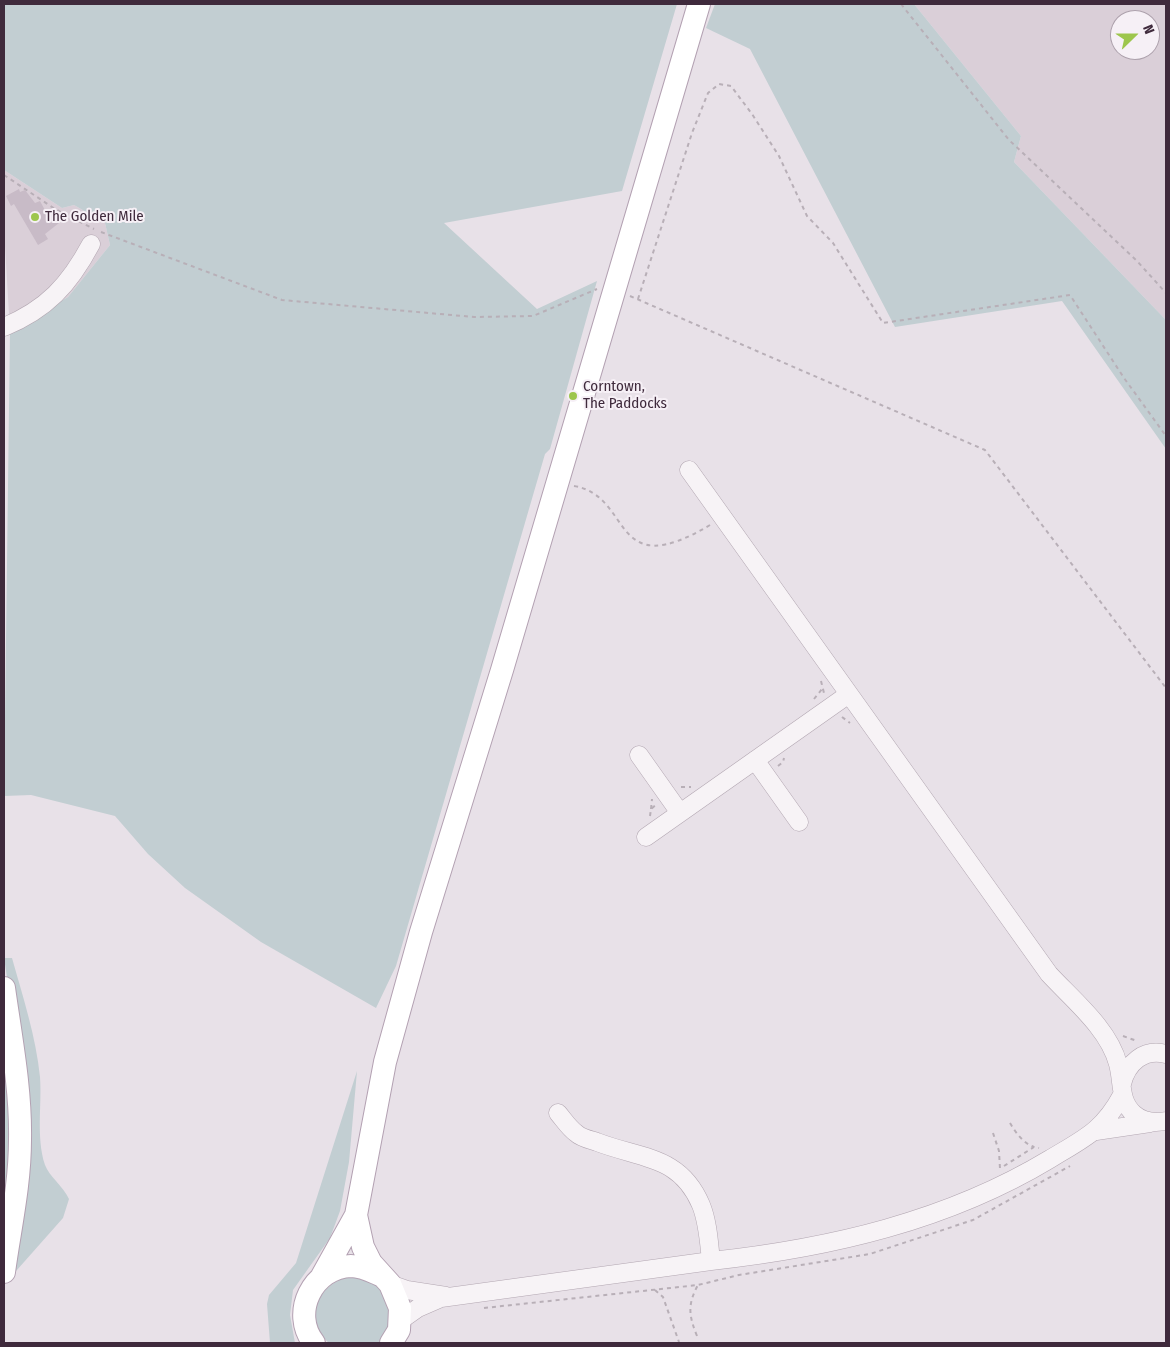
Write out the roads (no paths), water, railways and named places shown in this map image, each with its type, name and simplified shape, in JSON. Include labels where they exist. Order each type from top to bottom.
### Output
[{"type":"main road","points":[[311,1342],[304,1319],[306,1298],[322,1276],[356,1215],[373,1120],[399,1008],[502,670],[699,4]]},
{"type":"main road","points":[[4,988],[17,1082],[20,1139],[16,1205],[4,1272]]},
{"type":"main road","points":[[356,1215],[363,1247],[385,1280],[400,1308],[395,1336]]},
{"type":"main road","points":[[322,1276],[336,1269],[351,1266],[366,1268],[385,1280]]},
{"type":"street","points":[[4,327],[28,317],[57,293],[77,269],[91,244]]},
{"type":"street","points":[[689,470],[1049,974],[1103,1034],[1118,1064],[1127,1106],[1134,1115],[1161,1122]]},
{"type":"street","points":[[646,837],[849,694]]},
{"type":"street","points":[[639,755],[680,813]]},
{"type":"street","points":[[755,760],[799,822]]},
{"type":"street","points":[[1103,1034],[1126,1047],[1162,1053]]},
{"type":"street","points":[[395,1336],[418,1308],[441,1298],[799,1249],[895,1227],[960,1206],[1016,1180],[1096,1131],[1115,1109],[1122,1089],[1125,1072],[1132,1063],[1141,1056],[1162,1053]]},
{"type":"street","points":[[558,1113],[577,1134],[620,1151],[659,1161],[675,1168],[691,1186],[701,1205],[711,1261]]},
{"type":"street","points":[[1096,1131],[1161,1122]]},
{"type":"street","points":[[385,1280],[407,1290],[453,1297]]},
{"type":"place","name":"The Golden Mile","points":[[35,217]]},
{"type":"place","name":"Corntown, The Paddocks","points":[[573,396]]}]
